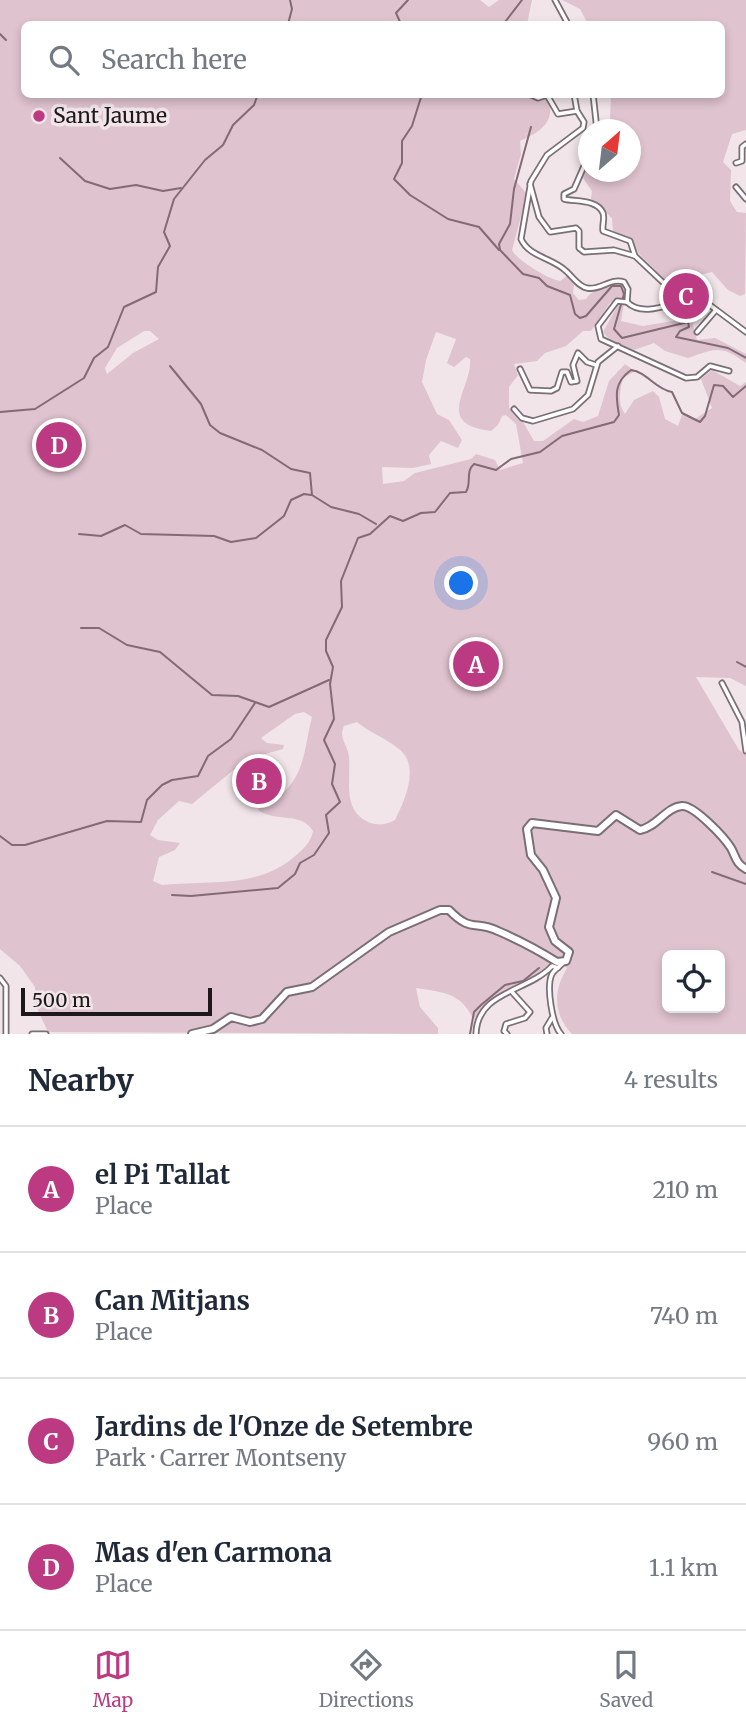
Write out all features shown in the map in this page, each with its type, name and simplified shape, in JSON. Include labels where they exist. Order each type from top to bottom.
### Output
[{"type":"street","points":[[555,0],[566,21]]},
{"type":"street","points":[[549,98],[558,114],[577,111]]},
{"type":"street","points":[[575,98],[577,111],[583,120],[583,128],[547,155],[530,184],[520,230],[524,245],[561,267],[588,289],[618,280],[624,282],[628,289],[627,302]]},
{"type":"street","points":[[593,98],[596,119]]},
{"type":"street","points":[[736,163],[742,161],[741,147],[746,144]]},
{"type":"street","points":[[578,182],[563,197],[567,201],[586,202],[601,210],[605,216],[603,231],[630,241],[635,256]]},
{"type":"street","points":[[530,184],[539,217],[550,232],[576,228],[580,233],[579,248],[584,252],[614,250],[635,256],[670,289],[704,302],[746,332]]},
{"type":"street","points":[[736,187],[746,199]]},
{"type":"street","points":[[696,298],[641,310],[627,302],[617,301],[598,326],[601,339],[687,379],[697,377],[710,366],[729,371]]},
{"type":"street","points":[[697,332],[716,310]]},
{"type":"street","points":[[514,409],[522,418],[533,421],[573,409],[587,395],[597,365],[618,346]]},
{"type":"street","points":[[520,369],[532,391],[551,391],[557,388],[562,372],[567,372],[571,382],[577,381],[573,365],[578,353],[587,362],[597,365]]},
{"type":"street","points":[[722,683],[742,722],[745,750]]},
{"type":"street","points":[[476,1034],[482,1011],[511,991],[534,983],[555,966],[566,961],[569,952],[555,942],[549,927],[556,898],[531,855],[527,829],[532,823],[598,831],[616,815],[640,830],[649,828],[676,808],[685,806],[698,813],[728,844],[738,864],[746,869]]},
{"type":"street","points":[[192,1034],[213,1028],[230,1017],[250,1022],[262,1019],[287,992],[312,987],[389,932],[440,910],[449,910],[462,923],[500,931],[539,949],[555,966]]},
{"type":"street","points":[[555,966],[551,978],[552,1018],[561,1034]]},
{"type":"street","points":[[0,978],[6,986],[6,1034]]},
{"type":"street","points":[[507,1034],[504,1031],[506,1024],[525,1018],[530,1012],[511,991]]},
{"type":"street","points":[[547,1034],[546,1028],[552,1018]]},
{"type":"street","points":[[32,1034],[46,1034]]},
{"type":"shaded area","points":[[0,0],[480,0],[489,7],[499,0],[532,0],[528,21],[21,21],[21,98],[549,98],[550,112],[546,124],[520,141],[521,154],[514,179],[527,194],[512,250],[527,264],[548,277],[560,281],[567,276],[574,283],[573,293],[579,300],[586,299],[593,292],[609,285],[624,285],[627,290],[625,298],[610,303],[591,331],[583,331],[566,346],[545,353],[537,361],[514,364],[518,375],[509,387],[509,408],[519,415],[534,441],[543,441],[574,419],[583,422],[598,416],[609,381],[625,364],[635,371],[623,378],[620,401],[625,414],[634,400],[653,391],[659,397],[665,419],[678,426],[683,412],[695,419],[712,408],[701,379],[712,370],[740,386],[746,382],[746,686],[730,678],[696,677],[739,750],[746,755],[746,1034],[572,1034],[558,1010],[557,994],[567,968],[557,960],[501,993],[481,1009],[474,1020],[463,1004],[451,995],[416,988],[420,1007],[438,1028],[438,1034],[48,1032],[36,1006],[35,987],[20,966],[0,949]],"holes":[[[144,331],[150,331],[159,339],[133,353],[107,374],[105,368],[117,348]],[[436,332],[456,339],[447,363],[454,367],[466,357],[470,359],[460,403],[459,413],[463,421],[473,427],[491,431],[502,416],[506,415],[516,424],[523,463],[500,470],[495,460],[476,454],[471,459],[415,473],[404,481],[383,484],[382,467],[413,468],[431,464],[429,455],[441,441],[458,448],[462,440],[449,420],[437,414],[422,382]],[[304,712],[312,717],[304,756],[297,774],[285,791],[264,803],[258,810],[272,816],[302,821],[308,825],[313,831],[306,846],[280,867],[248,879],[162,885],[153,881],[159,857],[175,850],[180,843],[158,840],[150,835],[158,820],[179,801],[192,804],[247,759],[283,749],[284,745],[267,743],[261,738],[295,714]],[[357,722],[399,749],[406,756],[409,765],[409,784],[403,804],[395,820],[388,823],[371,823],[360,817],[354,810],[349,794],[349,757],[342,730],[344,726]]]},
{"type":"shaded area","points":[[562,0],[746,0],[746,130],[732,134],[723,162],[731,170],[730,201],[737,212],[746,213],[745,294],[740,296],[728,290],[712,272],[696,276],[682,288],[674,288],[640,255],[630,239],[613,231],[612,218],[591,199],[592,191],[586,182],[641,182],[641,119],[610,119],[611,98],[725,98],[725,21],[586,21],[580,9]]},
{"type":"shaded area","points":[[619,303],[624,303],[621,321],[643,326],[691,318],[697,340],[715,338],[746,354],[746,363],[723,351],[711,351],[688,358],[665,351],[654,343],[634,350],[609,339],[603,332]]},
{"type":"waterway","points":[[289,21],[292,9],[290,0]]},
{"type":"waterway","points":[[400,21],[396,13],[408,0]]},
{"type":"waterway","points":[[506,21],[522,0]]},
{"type":"waterway","points":[[0,34],[6,40]]},
{"type":"waterway","points":[[0,412],[35,409],[84,378],[94,358],[108,347],[124,307],[156,292],[158,267],[170,246],[164,232],[174,199],[205,160],[223,145],[233,125],[254,105],[257,98]]},
{"type":"waterway","points":[[421,98],[412,126],[402,141],[402,163],[394,179],[410,195],[448,219],[479,227],[499,250]]},
{"type":"waterway","points":[[531,127],[514,189],[510,224],[499,244],[500,250],[523,274],[539,278],[547,286],[570,295],[575,314],[580,318],[586,316],[612,286],[621,286],[624,294],[614,329],[622,338],[688,322],[689,327],[680,331],[676,337],[728,348],[746,358]]},
{"type":"waterway","points":[[60,158],[85,181],[110,189],[136,185],[163,191],[181,188]]},
{"type":"waterway","points":[[170,366],[201,404],[210,425],[220,433],[262,450],[291,469],[310,473],[312,495],[331,507],[359,514],[376,524]]},
{"type":"waterway","points":[[172,895],[191,896],[278,888],[295,874],[300,863],[314,855],[329,833],[326,815],[340,802],[332,784],[335,764],[324,740],[334,719],[330,684],[333,667],[326,651],[326,640],[342,607],[341,581],[358,538],[370,534],[390,516],[403,521],[421,513],[435,512],[450,493],[466,492],[470,470],[474,464],[496,470],[511,459],[540,452],[562,436],[614,422],[619,415],[619,385],[631,370],[672,392],[682,413],[700,422],[705,416],[714,385],[723,386],[733,397],[746,386]]},
{"type":"waterway","points":[[79,534],[101,536],[125,525],[141,534],[214,536],[231,542],[256,538],[284,516],[291,500],[304,494],[311,495]]},
{"type":"waterway","points":[[81,628],[99,628],[127,645],[160,652],[212,695],[238,696],[269,707],[329,680]]},
{"type":"waterway","points":[[737,662],[746,667]]},
{"type":"waterway","points":[[0,836],[12,845],[25,845],[107,821],[141,822],[147,800],[162,785],[172,780],[198,776],[208,756],[231,739],[255,703]]},
{"type":"waterway","points":[[712,872],[746,884]]},
{"type":"waterway","points":[[470,1034],[474,1012],[481,1005],[505,985],[523,981],[539,968]]},
{"type":"place","name":"Sant Jaume","points":[[39,116]]},
{"type":"place","name":"Jardins de l'Onze de Setembre","points":[[686,296]]},
{"type":"place","name":"Mas d'en Carmona","points":[[59,445]]},
{"type":"place","name":"el Pi Tallat","points":[[476,664]]},
{"type":"place","name":"Can Mitjans","points":[[259,781]]}]
